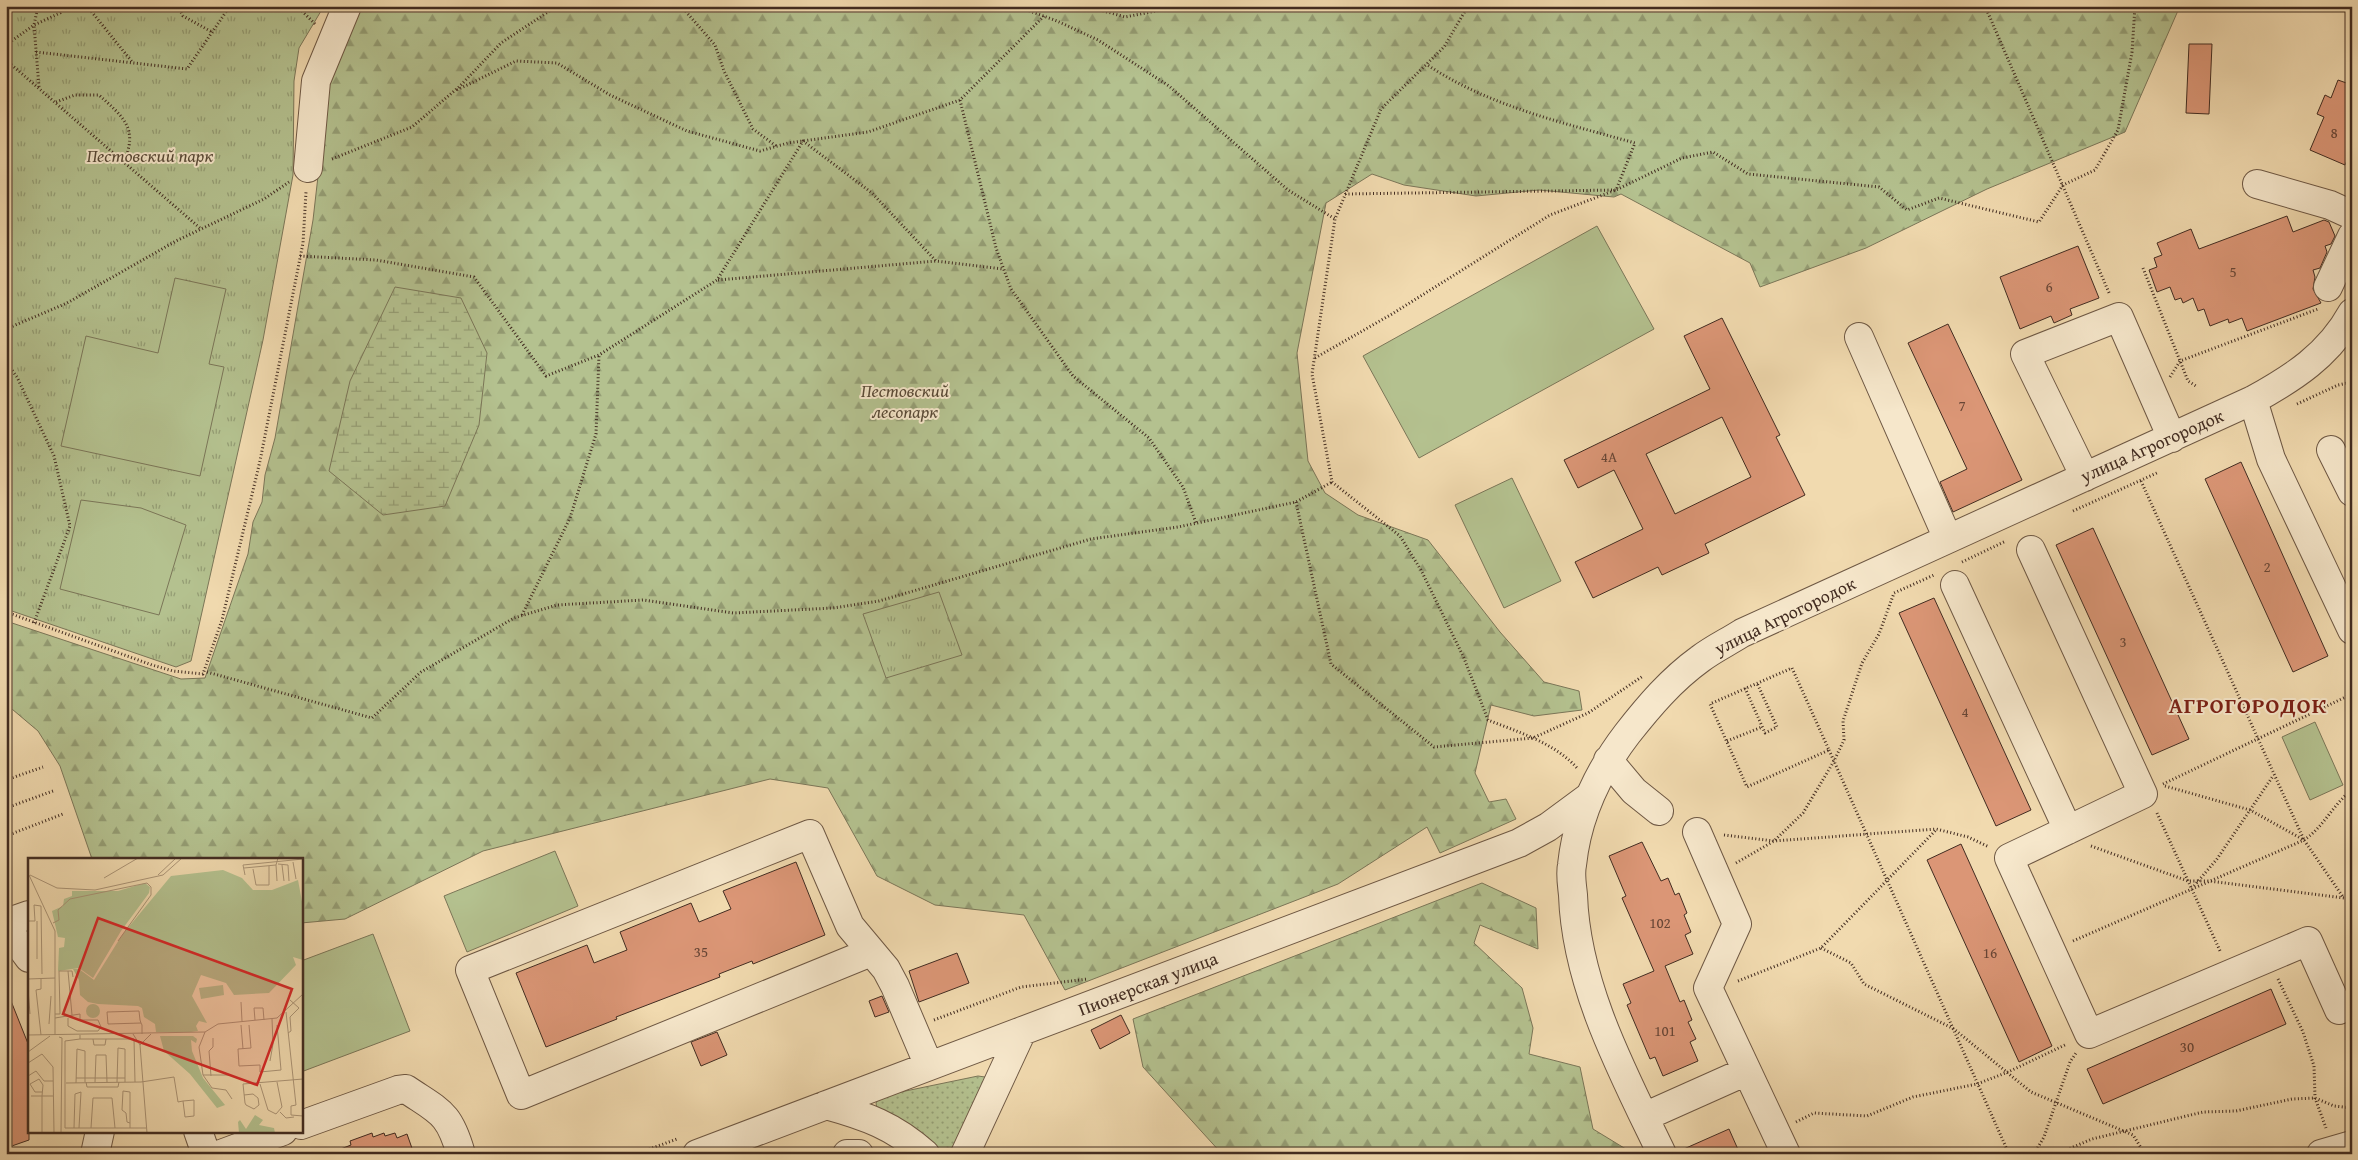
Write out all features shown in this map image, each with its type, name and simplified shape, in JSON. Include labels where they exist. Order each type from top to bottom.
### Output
[{"type":"street","points":[[308,168],[316,81],[347,6]]},
{"type":"street","points":[[2257,184],[2330,205],[2352,215]]},
{"type":"street","points":[[2328,287],[2352,236]]},
{"type":"street","name":"улица Агрогородок","points":[[1662,1154],[1603,1025],[1590,986],[1573,910],[1571,866],[1578,831],[1592,792],[1608,760],[1647,708],[1676,678],[1702,658],[1778,616],[2172,438],[2256,411],[2328,348],[2352,313]]},
{"type":"street","points":[[2085,477],[2025,354],[2119,317],[2172,438]]},
{"type":"street","points":[[1859,337],[1948,539]]},
{"type":"street","points":[[2256,411],[2271,459],[2352,630]]},
{"type":"street","points":[[2331,450],[2352,492]]},
{"type":"street","points":[[2019,545],[2153,789],[2009,858],[2089,1034],[2308,941],[2339,1010],[2352,1004]]},
{"type":"street","points":[[1950,574],[2068,830]]},
{"type":"street","points":[[1608,760],[1634,791],[1659,811]]},
{"type":"street","name":"Пионерская улица","points":[[696,1154],[1519,844],[1548,827],[1592,792]]},
{"type":"street","points":[[1697,832],[1738,924],[1708,988],[1781,1142]]},
{"type":"street","points":[[872,952],[521,1094],[470,970],[810,834],[850,926],[872,952],[886,969],[929,1066]]},
{"type":"street","points":[[6,923],[28,915]]},
{"type":"street","points":[[6,927],[28,957]]},
{"type":"street","points":[[965,1154],[1022,1031]]},
{"type":"street","points":[[1644,1117],[1747,1071]]},
{"type":"street","points":[[302,1125],[398,1090],[406,1089],[444,1115],[451,1124],[461,1154]]},
{"type":"street","points":[[826,1105],[879,1122],[902,1135],[925,1154]]},
{"type":"street","points":[[198,1132],[206,1154]]},
{"type":"street","points":[[221,1154],[280,1132]]},
{"type":"street","points":[[847,1154],[859,1154]]},
{"type":"path","points":[[38,6],[34,25],[39,88]]},
{"type":"path","points":[[6,46],[34,25],[60,13],[68,6]]},
{"type":"path","points":[[87,6],[133,63]]},
{"type":"path","points":[[178,6],[183,16],[212,32]]},
{"type":"path","points":[[36,52],[187,69],[230,6]]},
{"type":"path","points":[[6,329],[67,303],[201,229],[264,200],[308,168],[412,127],[452,93],[501,43],[558,6]]},
{"type":"path","points":[[682,6],[715,45],[724,71],[753,129],[777,146]]},
{"type":"path","points":[[1016,6],[1098,40],[1169,86],[1288,190],[1335,219]]},
{"type":"path","points":[[1086,6],[1124,17],[1182,6]]},
{"type":"path","points":[[1468,6],[1444,47],[1380,108],[1335,219],[1312,374],[1332,482],[1400,536],[1421,570],[1464,658],[1488,720],[1533,738],[1569,758],[1592,792]]},
{"type":"path","points":[[1985,6],[2119,317]]},
{"type":"path","points":[[1315,358],[1392,314],[1550,216],[1616,190],[1682,158],[1713,152],[1748,174],[1879,187],[1907,210],[1939,198],[2039,222],[2062,185],[2095,170],[2118,130],[2132,52],[2135,6]]},
{"type":"path","points":[[452,93],[516,62],[557,62],[610,94],[686,131],[760,151],[803,141],[868,132],[960,100],[1044,16]]},
{"type":"path","points":[[6,60],[201,229]]},
{"type":"path","points":[[1426,64],[1452,81],[1542,117],[1635,143],[1616,190]]},
{"type":"path","points":[[56,102],[75,95],[99,95],[122,116],[128,125],[129,146],[124,161]]},
{"type":"path","points":[[960,100],[996,248],[1010,289],[1073,376],[1149,438],[1182,487],[1196,524]]},
{"type":"path","points":[[300,256],[376,260],[474,277],[546,376],[599,355],[717,280],[803,141]]},
{"type":"path","points":[[803,141],[872,193],[938,261]]},
{"type":"path","points":[[6,612],[173,672],[203,674],[222,620],[260,462],[303,243],[308,168]]},
{"type":"path","points":[[1346,194],[1616,190]]},
{"type":"path","points":[[717,280],[938,261],[1003,269]]},
{"type":"path","points":[[2143,268],[2188,381],[2196,386]]},
{"type":"path","points":[[2155,400],[2180,361],[2322,307],[2326,301],[2328,287]]},
{"type":"path","points":[[522,616],[570,518],[596,434],[599,355]]},
{"type":"path","points":[[6,362],[17,377],[54,456],[70,526],[34,623]]},
{"type":"path","points":[[2256,411],[2352,382]]},
{"type":"path","points":[[2069,513],[2166,468]]},
{"type":"path","points":[[2141,480],[2304,840],[2343,898]]},
{"type":"path","points":[[207,672],[372,718],[421,672],[514,618],[557,605],[643,600],[733,614],[834,608],[880,601],[1091,539],[1196,524],[1296,502],[1332,482]]},
{"type":"path","points":[[1296,502],[1331,664],[1434,747],[1533,738]]},
{"type":"path","points":[[1716,875],[1774,841],[1803,814],[1844,740],[1843,721],[1862,664],[1879,634],[1894,593],[1950,574],[2019,545]]},
{"type":"path","points":[[1829,750],[1747,787],[1710,704],[1792,668],[1888,879],[2009,1154]]},
{"type":"path","points":[[1745,688],[1765,733],[1777,727],[1757,683]]},
{"type":"path","points":[[2153,789],[2352,694]]},
{"type":"path","points":[[1726,741],[1762,727]]},
{"type":"path","points":[[6,780],[42,767]]},
{"type":"path","points":[[2192,889],[2217,859],[2274,776]]},
{"type":"path","points":[[2153,789],[2250,810],[2304,840]]},
{"type":"path","points":[[2153,789],[2152,802],[2231,974]]},
{"type":"path","points":[[2051,950],[2304,840],[2313,834],[2340,799],[2352,790]]},
{"type":"path","points":[[6,808],[53,791]]},
{"type":"path","points":[[6,836],[63,814]]},
{"type":"path","points":[[1710,992],[1821,948],[1936,830]]},
{"type":"path","points":[[1697,832],[1774,841],[1936,830],[1968,837],[2009,858]]},
{"type":"path","points":[[2068,830],[2086,845],[2188,881],[2209,881],[2352,899]]},
{"type":"path","points":[[1821,948],[1851,963],[1864,984],[1954,1029],[2031,1092],[2133,1135],[2145,1154]]},
{"type":"path","points":[[2268,958],[2306,1041],[2314,1066],[2315,1098],[2336,1149]]},
{"type":"path","points":[[1781,1142],[1814,1113],[1867,1116],[1913,1097],[1978,1084],[2089,1034]]},
{"type":"path","points":[[2034,1154],[2044,1137],[2070,1062],[2089,1034]]},
{"type":"path","points":[[2057,1154],[2092,1139],[2203,1112],[2236,1111],[2292,1099],[2315,1098],[2334,1106],[2352,1108]]},
{"type":"green space","name":"Пестовский парк","points":[[6,6],[324,6],[299,48],[294,81],[293,175],[263,340],[191,661],[176,667],[6,609]]},
{"type":"green space","name":"Пестовский лесопарк","points":[[353,6],[2180,6],[2125,132],[1987,189],[1866,248],[1760,287],[1750,263],[1621,194],[1614,197],[1539,190],[1476,196],[1404,185],[1372,174],[1326,203],[1297,353],[1308,461],[1325,493],[1358,515],[1428,540],[1500,632],[1544,682],[1579,691],[1582,710],[1534,716],[1491,705],[1475,773],[1489,802],[1506,799],[1516,819],[1440,853],[1427,827],[1338,884],[1065,990],[1024,915],[935,905],[877,876],[828,788],[770,779],[483,851],[345,919],[302,923],[302,858],[92,858],[60,766],[38,731],[6,704],[6,621],[181,679],[205,678],[248,554],[253,522],[262,502],[265,475],[275,438],[313,220],[329,80]]},
{"type":"green space","points":[[1597,226],[1654,329],[1419,458],[1363,356]]},
{"type":"green space","points":[[175,278],[226,289],[209,364],[224,367],[200,476],[61,446],[86,336],[158,353]]},
{"type":"green space","points":[[395,287],[461,298],[487,353],[479,425],[445,506],[383,515],[329,471],[350,381]]},
{"type":"green space","points":[[1512,478],[1561,581],[1504,608],[1455,505]]},
{"type":"green space","points":[[81,500],[141,508],[186,525],[159,615],[60,589]]},
{"type":"green space","points":[[939,592],[962,655],[886,678],[863,614]]},
{"type":"green space","points":[[2315,722],[2343,785],[2310,800],[2282,737]]},
{"type":"green space","points":[[555,851],[578,906],[467,952],[444,896]]},
{"type":"green space","points":[[1482,883],[1536,908],[1538,949],[1480,925],[1474,943],[1522,988],[1533,1028],[1529,1054],[1580,1067],[1593,1129],[1634,1154],[1222,1154],[1143,1067],[1133,1019]]},
{"type":"green space","points":[[373,934],[410,1031],[302,1072],[302,961]]},
{"type":"green space","points":[[978,1076],[985,1077],[988,1080],[955,1149],[951,1153],[940,1152],[929,1140],[877,1109],[876,1103],[879,1098],[891,1094]]},
{"type":"building","points":[[2189,44],[2212,44],[2209,114],[2186,113]]},
{"type":"building","points":[[2338,80],[2352,85],[2352,149],[2345,165],[2310,150],[2324,117],[2317,114],[2325,95],[2331,98]]},
{"type":"building","points":[[2287,216],[2293,232],[2324,220],[2329,222],[2335,236],[2331,244],[2325,246],[2327,252],[2320,268],[2313,270],[2315,277],[2313,289],[2321,303],[2247,331],[2242,318],[2229,323],[2228,319],[2210,326],[2204,309],[2198,311],[2193,298],[2183,303],[2181,298],[2175,300],[2170,287],[2157,292],[2149,270],[2157,267],[2154,258],[2162,255],[2157,243],[2191,229],[2199,249]]},
{"type":"building","points":[[2078,246],[2099,298],[2070,309],[2072,315],[2054,323],[2051,316],[2020,329],[2000,277]]},
{"type":"building","points":[[1722,318],[1780,435],[1776,437],[1805,495],[1705,544],[1709,553],[1662,575],[1658,567],[1593,598],[1575,562],[1643,529],[1614,470],[1578,488],[1564,460],[1710,389],[1684,336]],"holes":[[[1722,417],[1751,477],[1675,514],[1646,454]]]},
{"type":"building","points":[[1948,324],[2022,480],[1953,512],[1940,482],[1967,469],[1908,343]]},
{"type":"building","points":[[2241,462],[2328,656],[2293,672],[2205,479]]},
{"type":"building","points":[[2093,528],[2189,739],[2152,755],[2056,545]]},
{"type":"building","points":[[1934,598],[2031,810],[1996,826],[1899,613]]},
{"type":"building","points":[[1642,842],[1661,881],[1668,878],[1675,895],[1679,893],[1687,913],[1684,915],[1691,932],[1685,935],[1693,954],[1665,966],[1680,1002],[1684,1000],[1692,1020],[1688,1022],[1696,1039],[1690,1042],[1698,1061],[1663,1076],[1655,1057],[1650,1059],[1627,1005],[1631,1003],[1623,984],[1654,971],[1622,898],[1626,896],[1609,856]]},
{"type":"building","points":[[1961,844],[2052,1046],[2019,1062],[1927,860]]},
{"type":"building","points":[[796,862],[825,935],[753,964],[752,961],[719,974],[720,977],[616,1017],[617,1019],[546,1047],[516,973],[587,945],[594,963],[627,950],[620,932],[691,903],[699,922],[731,909],[723,891]]},
{"type":"building","points":[[957,953],[969,983],[919,1002],[909,971]]},
{"type":"building","points":[[2271,989],[2286,1024],[2103,1104],[2087,1069]]},
{"type":"building","points":[[7,991],[28,1044],[29,1140],[6,1148]]},
{"type":"building","points":[[882,996],[889,1012],[875,1017],[869,1001]]},
{"type":"building","points":[[1121,1015],[1130,1033],[1100,1049],[1091,1030]]},
{"type":"building","points":[[717,1032],[727,1055],[701,1066],[691,1042]]},
{"type":"building","points":[[1729,1129],[1740,1154],[1677,1154],[1677,1152]]},
{"type":"building","points":[[372,1133],[373,1137],[384,1133],[385,1136],[395,1133],[397,1138],[407,1134],[414,1154],[333,1154],[333,1152],[351,1145],[350,1141]]},
{"type":"district","name":"АГРОГОРОДОК","points":[[2248,705]]}]
